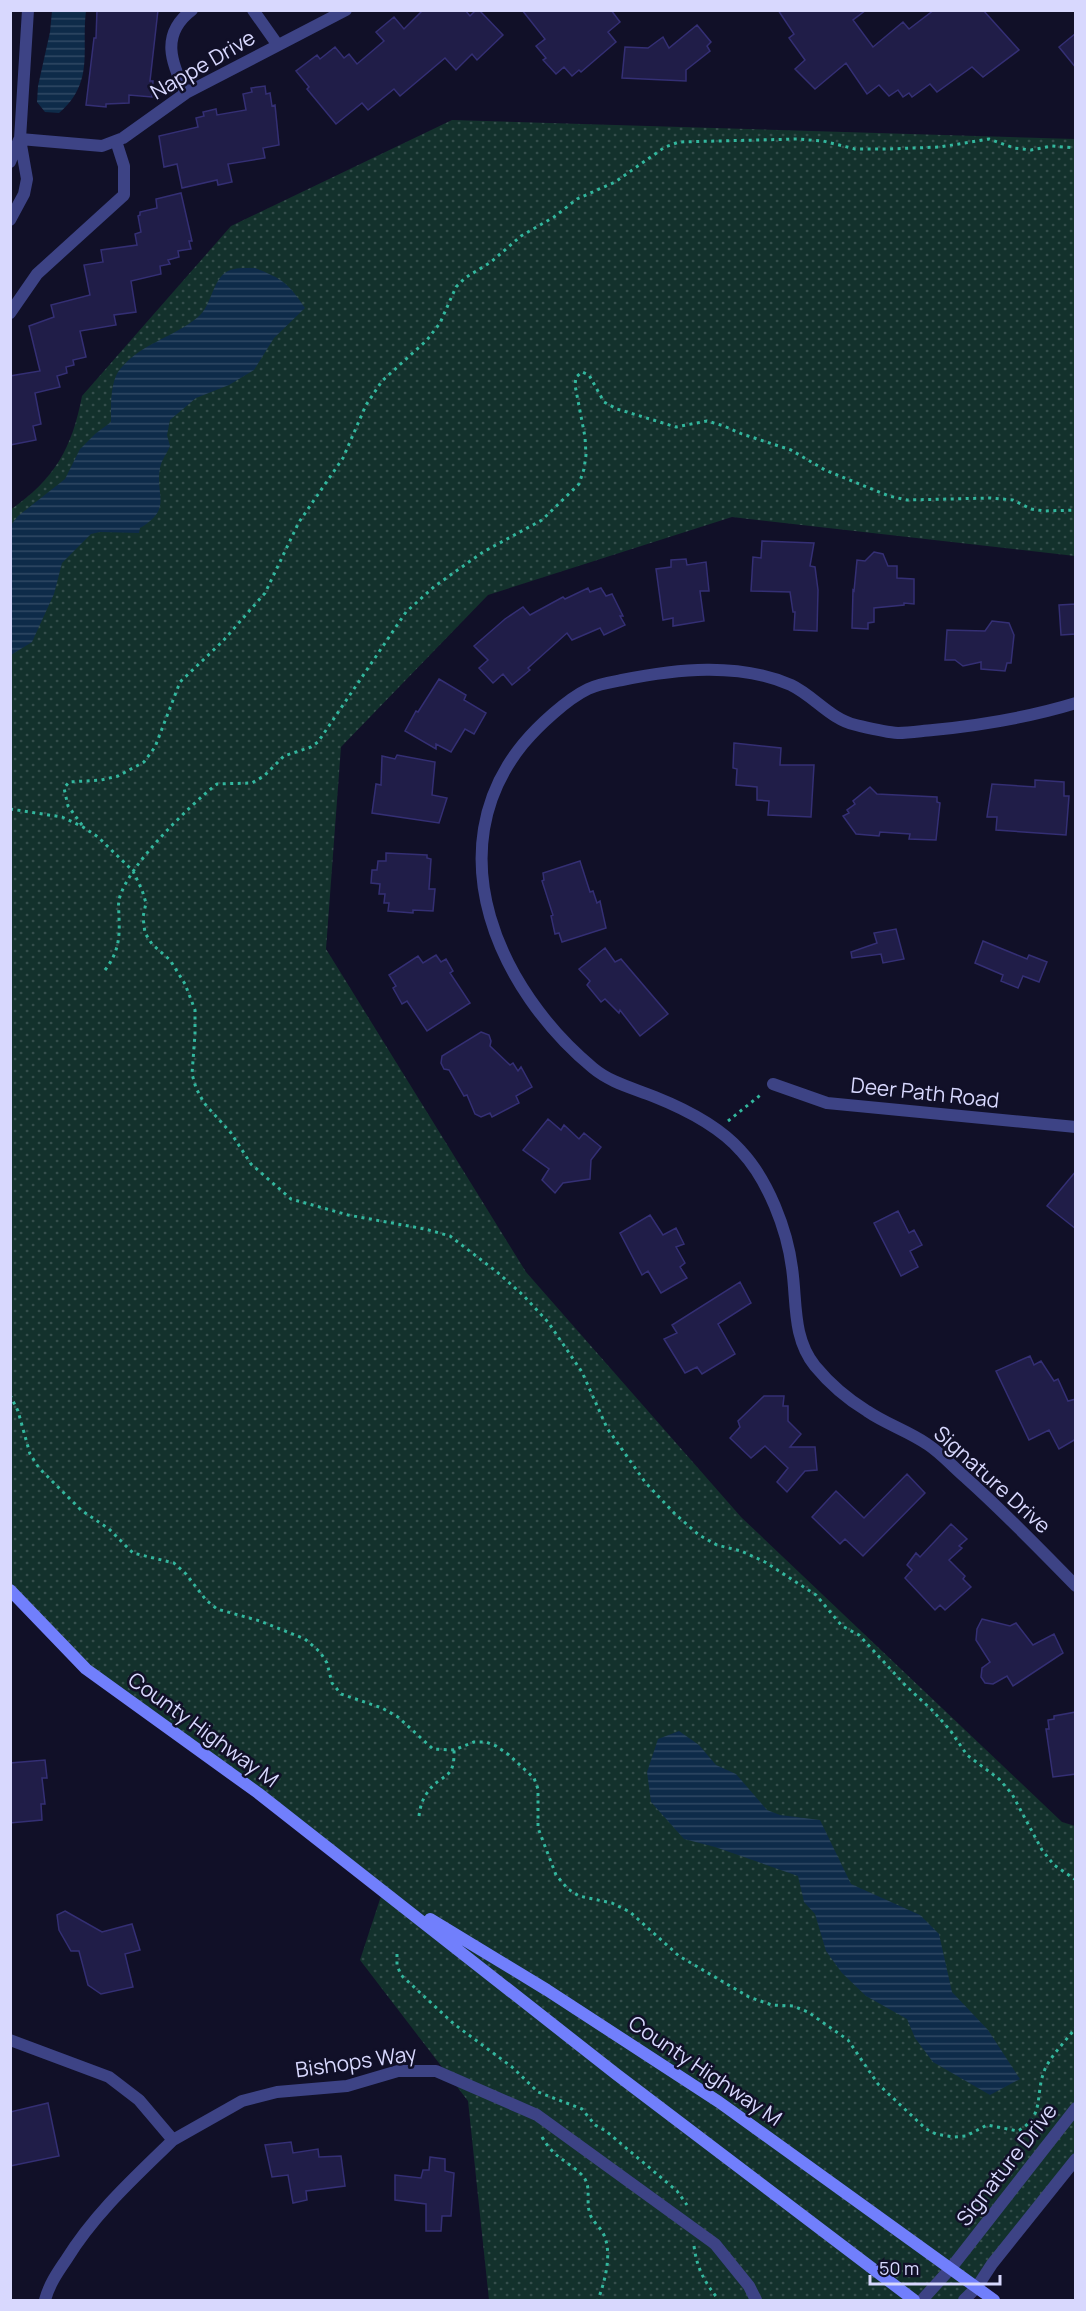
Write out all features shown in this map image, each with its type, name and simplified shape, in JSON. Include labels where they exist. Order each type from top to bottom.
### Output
[{"type":"main road","name":"County Highway M","points":[[10,1590],[86,1669],[258,1793],[616,2074],[914,2301]]},
{"type":"main road","name":"County Highway M","points":[[383,1890],[547,1990],[719,2102],[994,2301]]},
{"type":"street","points":[[10,220],[24,194],[27,179],[20,139],[28,10]]},
{"type":"street","points":[[186,93],[174,69],[171,40],[178,26],[192,10]]},
{"type":"street","points":[[253,10],[277,44]]},
{"type":"street","name":"Nappe Drive","points":[[20,139],[102,146],[116,141],[186,93],[346,10]]},
{"type":"street","points":[[10,162],[20,139]]},
{"type":"street","points":[[10,313],[37,274],[124,195],[124,166],[116,141]]},
{"type":"street","name":"Signature Drive","points":[[1076,703],[1031,717],[955,728],[897,733],[840,720],[792,686],[756,675],[730,671],[696,670],[642,676],[588,689],[534,730],[517,752],[495,789],[487,811],[483,863],[484,892],[494,931],[506,961],[546,1021],[594,1069],[608,1079],[657,1097],[717,1130],[743,1153],[757,1172],[779,1218],[789,1246],[793,1271],[795,1317],[803,1346],[816,1367],[845,1395],[866,1411],[929,1445],[1002,1510],[1076,1586]]},
{"type":"street","name":"Deer Path Road","points":[[773,1084],[827,1103],[1076,1127]]},
{"type":"street","points":[[10,2040],[109,2077],[139,2100],[173,2140]]},
{"type":"street","name":"Bishops Way","points":[[45,2301],[49,2287],[84,2232],[108,2204],[173,2140],[242,2101],[277,2092],[347,2086],[398,2071],[436,2071],[537,2115],[692,2227],[723,2253],[749,2286],[756,2301]]},
{"type":"street","name":"Signature Drive","points":[[922,2301],[1073,2117]]},
{"type":"street","points":[[964,2301],[1076,2159]]},
{"type":"path","points":[[83,826],[68,806],[64,788],[69,782],[101,780],[118,776],[144,762],[155,747],[180,682],[223,641],[265,593],[299,522],[343,458],[366,405],[382,381],[428,340],[440,323],[456,287],[528,232],[554,217],[577,199],[615,182],[665,147],[679,142],[797,139],[824,141],[855,149],[888,149],[940,147],[989,139],[1014,148],[1031,150],[1052,146],[1076,148]]},
{"type":"path","points":[[105,970],[118,947],[119,900],[133,871],[171,826],[217,784],[252,783],[264,776],[284,756],[311,747],[318,742],[406,612],[435,586],[483,552],[542,520],[579,484],[586,455],[585,437],[575,385],[576,377],[582,372],[589,375],[604,402],[617,409],[676,427],[707,421],[723,426],[742,435],[791,450],[825,470],[889,496],[907,500],[991,498],[1013,500],[1031,509],[1044,511],[1076,510]]},
{"type":"path","points":[[10,809],[62,817],[83,826],[98,837],[133,871],[146,903],[143,917],[145,933],[152,944],[170,960],[185,984],[195,1010],[192,1074],[195,1088],[204,1103],[231,1133],[251,1164],[291,1199],[348,1215],[425,1229],[450,1236],[497,1272],[523,1295],[554,1330],[582,1372],[607,1428],[645,1482],[675,1514],[699,1535],[717,1545],[741,1551],[765,1562],[816,1595],[842,1626],[860,1635],[950,1730],[967,1755],[999,1779],[1012,1794],[1042,1850],[1054,1865],[1076,1880]]},
{"type":"path","points":[[717,1130],[773,1084]]},
{"type":"path","points":[[10,1395],[18,1411],[30,1454],[39,1468],[81,1510],[109,1529],[133,1553],[174,1563],[186,1574],[206,1600],[217,1609],[260,1621],[305,1640],[320,1652],[327,1663],[332,1683],[341,1694],[382,1708],[398,1717],[433,1749],[454,1750],[474,1742],[496,1746],[534,1778],[538,1789],[538,1828],[556,1875],[568,1889],[579,1896],[612,1903],[630,1911],[680,1956],[749,1997],[772,2005],[793,2006],[808,2012],[848,2040],[878,2084],[894,2097],[910,2116],[936,2134],[966,2136],[987,2125],[1018,2131],[1028,2125],[1035,2116],[1046,2069],[1076,2026]]},
{"type":"path","points":[[419,1816],[426,1794],[432,1786],[451,1773],[454,1750]]},
{"type":"path","points":[[397,1954],[397,1965],[401,1975],[454,2024],[512,2067],[538,2092],[582,2109],[595,2125],[606,2131],[677,2191],[689,2207],[698,2270],[719,2301]]},
{"type":"path","points":[[538,2092],[537,2115],[540,2135],[549,2150],[582,2175],[588,2185],[590,2213],[603,2233],[608,2246],[598,2301]]},
{"type":"green space","points":[[452,120],[1075,139],[1075,556],[732,517],[488,595],[341,747],[326,949],[526,1272],[741,1517],[1062,1822],[1075,1826],[1075,2159],[964,2300],[489,2300],[468,2101],[360,1960],[383,1890],[86,1669],[11,1590],[10,510],[39,486],[59,461],[73,431],[82,396],[231,226]]},
{"type":"water","points":[[52,11],[86,11],[82,77],[78,89],[59,113],[45,112],[37,102]]},
{"type":"water","points":[[255,268],[284,283],[305,308],[274,338],[254,370],[229,385],[196,398],[170,420],[167,435],[170,446],[160,468],[161,501],[156,514],[140,528],[139,533],[100,532],[91,534],[62,563],[54,594],[32,642],[11,655],[11,525],[18,516],[65,479],[80,449],[111,422],[115,377],[126,362],[198,317],[203,312],[215,286],[228,271]]},
{"type":"water","points":[[679,1731],[699,1745],[716,1765],[736,1774],[767,1810],[780,1815],[820,1820],[851,1884],[920,1915],[939,1934],[952,1992],[988,2030],[1020,2079],[990,2095],[933,2062],[915,2038],[907,2019],[866,1996],[842,1973],[826,1951],[815,1914],[804,1902],[798,1876],[715,1847],[684,1839],[651,1802],[647,1772],[658,1739]]},
{"type":"building","points":[[97,10],[158,10],[150,81],[153,81],[152,97],[129,95],[129,103],[106,104],[106,107],[86,105],[94,38],[96,38]]},
{"type":"building","points":[[423,10],[465,10],[470,16],[479,10],[503,35],[477,60],[472,54],[456,70],[445,58],[400,96],[394,89],[368,110],[362,103],[336,124],[307,89],[309,87],[296,71],[317,55],[320,59],[335,47],[344,58],[349,54],[357,64],[384,41],[376,32],[394,17],[404,29]]},
{"type":"building","points":[[522,10],[611,10],[620,22],[608,32],[616,42],[581,72],[579,70],[572,76],[564,67],[556,74],[543,60],[546,58],[536,46],[545,39]]},
{"type":"building","points":[[778,10],[866,10],[853,20],[873,47],[903,22],[909,29],[934,10],[983,10],[1019,50],[983,77],[972,67],[937,92],[930,84],[912,97],[909,93],[903,97],[898,90],[889,96],[879,85],[867,94],[846,63],[815,89],[795,69],[805,60],[789,38],[794,34]]},
{"type":"building","points":[[697,25],[711,42],[707,46],[710,51],[686,70],[686,81],[622,78],[625,47],[648,48],[663,37],[669,48]]},
{"type":"building","points":[[1076,33],[1076,68],[1059,47]]},
{"type":"building","points":[[265,86],[266,94],[270,93],[272,106],[275,105],[279,145],[263,148],[265,158],[228,164],[232,182],[218,185],[217,180],[182,188],[177,164],[164,167],[159,136],[198,127],[196,118],[204,116],[203,112],[216,109],[217,115],[246,110],[243,94],[252,92],[251,88]]},
{"type":"building","points":[[181,193],[192,241],[189,241],[191,249],[178,251],[179,257],[168,260],[170,264],[160,266],[161,274],[131,281],[136,312],[114,315],[116,325],[80,331],[86,357],[73,360],[74,365],[66,367],[67,373],[57,376],[60,387],[35,393],[41,424],[33,426],[36,440],[10,445],[10,376],[40,371],[29,326],[54,317],[51,305],[90,295],[84,265],[103,262],[101,250],[137,245],[135,234],[141,232],[138,216],[140,212],[157,208],[156,199]]},
{"type":"building","points":[[762,541],[814,543],[810,566],[815,567],[818,590],[817,631],[794,630],[795,612],[793,612],[790,592],[751,591],[753,557],[761,558]]},
{"type":"building","points":[[874,552],[883,554],[888,566],[897,566],[897,578],[914,579],[914,604],[904,603],[904,605],[874,608],[874,622],[868,623],[868,629],[852,628],[857,560],[865,561]]},
{"type":"building","points":[[686,559],[687,565],[706,562],[709,591],[700,591],[704,621],[673,626],[673,618],[663,620],[656,569],[671,567],[671,560]]},
{"type":"building","points":[[588,588],[590,592],[601,588],[606,596],[612,594],[625,625],[604,635],[600,628],[572,640],[567,633],[512,685],[503,674],[493,683],[479,668],[488,660],[474,646],[505,619],[523,607],[530,615],[563,597],[565,599]]},
{"type":"building","points":[[1076,604],[1076,634],[1061,635],[1059,605]]},
{"type":"building","points":[[992,621],[1009,623],[1014,635],[1011,663],[1007,663],[1005,671],[981,669],[981,662],[963,666],[955,660],[945,660],[947,630],[985,631]]},
{"type":"building","points":[[439,679],[466,695],[464,700],[486,713],[474,734],[465,729],[451,752],[436,744],[436,749],[405,731]]},
{"type":"building","points":[[734,743],[781,748],[780,765],[814,765],[811,817],[768,815],[769,801],[757,800],[757,787],[736,785],[737,769],[733,768]]},
{"type":"building","points":[[397,755],[435,762],[432,795],[447,798],[439,823],[372,813],[376,784],[381,785],[382,756],[395,759]]},
{"type":"building","points":[[1035,780],[1064,782],[1064,796],[1069,796],[1066,835],[996,830],[997,817],[987,817],[992,784],[1035,787]]},
{"type":"building","points":[[870,787],[877,794],[937,797],[937,802],[940,803],[936,840],[909,839],[910,834],[880,832],[879,836],[856,834],[843,816],[849,813],[847,810],[855,804],[853,801]]},
{"type":"building","points":[[386,853],[427,855],[427,858],[431,859],[429,889],[435,889],[433,911],[413,910],[413,913],[388,911],[389,903],[384,903],[385,894],[379,894],[380,884],[371,883],[372,870],[377,870],[378,861],[386,861]]},
{"type":"building","points":[[580,861],[590,892],[593,891],[597,903],[600,901],[606,928],[562,942],[559,933],[555,934],[551,916],[553,915],[542,881],[544,880],[543,873]]},
{"type":"building","points":[[896,929],[904,959],[883,963],[881,954],[852,958],[851,952],[877,943],[874,933]]},
{"type":"building","points":[[983,941],[1027,959],[1029,955],[1047,962],[1039,982],[1023,976],[1018,988],[1001,981],[1003,975],[975,963]]},
{"type":"building","points":[[605,948],[615,962],[621,959],[668,1014],[640,1036],[620,1010],[619,1013],[605,999],[601,1002],[587,985],[590,981],[579,969]]},
{"type":"building","points":[[436,955],[441,962],[446,959],[453,971],[450,973],[470,1003],[427,1031],[407,1001],[402,1004],[393,988],[396,986],[389,975],[418,956],[423,963]]},
{"type":"building","points":[[481,1032],[489,1035],[490,1046],[510,1065],[513,1063],[518,1071],[521,1067],[532,1087],[516,1096],[519,1103],[492,1117],[490,1113],[481,1117],[475,1114],[467,1095],[464,1096],[449,1070],[444,1069],[441,1063],[442,1056]]},
{"type":"building","points":[[548,1119],[561,1130],[564,1125],[579,1139],[584,1133],[601,1147],[591,1160],[590,1179],[563,1183],[555,1193],[542,1180],[549,1169],[523,1150]]},
{"type":"building","points":[[1076,1171],[1076,1229],[1047,1206]]},
{"type":"building","points":[[898,1211],[909,1233],[914,1230],[922,1245],[910,1251],[918,1267],[901,1276],[874,1223]]},
{"type":"building","points":[[650,1215],[663,1235],[676,1228],[684,1244],[676,1247],[685,1263],[680,1267],[687,1278],[661,1293],[648,1271],[642,1275],[620,1233]]},
{"type":"building","points":[[740,1282],[751,1303],[718,1324],[735,1354],[702,1374],[697,1367],[685,1373],[664,1339],[677,1333],[672,1325]]},
{"type":"building","points":[[1030,1356],[1034,1365],[1041,1361],[1054,1381],[1058,1379],[1068,1401],[1076,1399],[1076,1439],[1059,1449],[1049,1430],[1029,1440],[996,1371]]},
{"type":"building","points":[[764,1396],[784,1396],[783,1406],[788,1406],[788,1421],[801,1434],[790,1447],[815,1447],[817,1470],[805,1471],[787,1492],[777,1482],[788,1468],[765,1446],[751,1458],[730,1438],[740,1427],[738,1421]]},
{"type":"building","points":[[907,1474],[925,1493],[863,1556],[845,1539],[840,1544],[812,1517],[836,1491],[864,1518]]},
{"type":"building","points":[[951,1524],[967,1539],[959,1546],[962,1548],[949,1560],[965,1576],[963,1579],[971,1587],[945,1610],[940,1605],[935,1610],[905,1578],[912,1570],[907,1565],[916,1553],[920,1557]]},
{"type":"building","points":[[982,1619],[1010,1626],[1016,1623],[1033,1645],[1054,1634],[1063,1653],[1013,1686],[1007,1676],[993,1684],[985,1683],[981,1677],[982,1668],[990,1662],[976,1640],[977,1629]]},
{"type":"building","points":[[1076,1712],[1076,1774],[1053,1777],[1046,1729],[1049,1729],[1048,1720],[1054,1719],[1054,1716]]},
{"type":"building","points":[[45,1760],[47,1778],[42,1778],[45,1804],[41,1804],[42,1820],[10,1823],[10,1763]]},
{"type":"building","points":[[65,1911],[102,1932],[132,1924],[140,1950],[125,1954],[133,1987],[101,1994],[88,1985],[79,1951],[71,1951],[59,1930],[57,1915]]},
{"type":"building","points":[[48,2103],[59,2156],[10,2166],[10,2112]]},
{"type":"building","points":[[291,2142],[293,2153],[318,2149],[319,2157],[341,2156],[345,2186],[306,2191],[307,2200],[293,2203],[288,2175],[272,2177],[265,2145]]},
{"type":"building","points":[[430,2157],[445,2159],[445,2171],[454,2173],[451,2216],[442,2216],[441,2231],[426,2231],[426,2204],[395,2200],[395,2175],[421,2178],[423,2170],[429,2170]]}]
